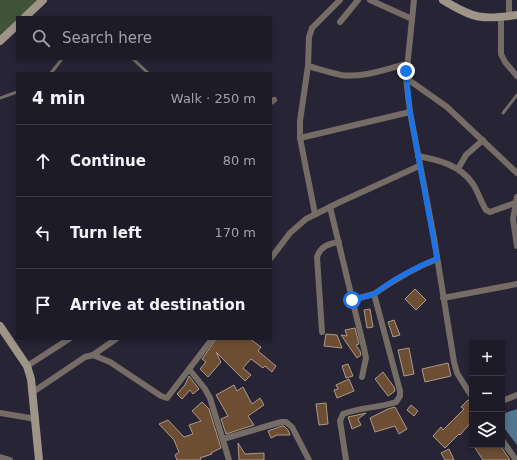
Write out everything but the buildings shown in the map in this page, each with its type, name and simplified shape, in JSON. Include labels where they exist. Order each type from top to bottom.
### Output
[{"type":"street","points":[[26,16],[43,0]]},
{"type":"street","points":[[315,214],[300,138],[300,121],[308,66],[308,37],[312,28],[340,0]]},
{"type":"street","points":[[340,22],[358,0]]},
{"type":"street","points":[[370,0],[412,19]]},
{"type":"street","points":[[414,0],[406,64],[410,112],[444,298],[454,362],[457,373],[469,392]]},
{"type":"street","points":[[443,0],[474,16],[509,17]]},
{"type":"street","points":[[509,0],[509,17],[501,54],[505,62],[517,76]]},
{"type":"street","points":[[0,42],[16,26]]},
{"type":"street","points":[[308,66],[342,75],[363,75],[406,64]]},
{"type":"street","points":[[406,78],[438,99],[517,173]]},
{"type":"street","points":[[300,138],[410,112]]},
{"type":"street","points":[[458,169],[466,155],[483,140]]},
{"type":"street","points":[[418,156],[439,160],[458,169],[474,185],[486,210],[490,212],[516,200],[515,219],[517,246]]},
{"type":"street","points":[[272,257],[297,226],[315,214],[419,166]]},
{"type":"street","points":[[330,207],[366,358],[362,377]]},
{"type":"street","points":[[322,332],[317,257],[319,251],[323,247],[339,242]]},
{"type":"street","points":[[352,300],[374,294],[394,280],[437,259]]},
{"type":"street","points":[[444,298],[517,284]]},
{"type":"street","points":[[346,460],[340,421],[343,414],[350,411],[389,405],[396,402],[400,396],[400,391],[374,294]]},
{"type":"street","points":[[1,331],[27,366],[32,380],[39,460]]},
{"type":"street","points":[[27,366],[67,340]]},
{"type":"street","points":[[33,392],[85,357],[93,355],[115,340]]},
{"type":"street","points":[[93,355],[110,362],[161,396],[167,398],[211,340]]},
{"type":"street","points":[[189,369],[205,389],[210,398],[229,460]]},
{"type":"street","points":[[505,400],[517,395]]},
{"type":"street","points":[[0,413],[36,419]]},
{"type":"street","points":[[223,439],[281,422],[286,422],[292,426],[310,460]]},
{"type":"street","points":[[505,444],[516,460]]},
{"type":"street","points":[[0,457],[10,460]]},
{"type":"lane","points":[[52,72],[61,60]]},
{"type":"lane","points":[[134,60],[147,72]]},
{"type":"lane","points":[[0,98],[16,92]]},
{"type":"lane","points":[[503,113],[517,95]]},
{"type":"green space","points":[[0,0],[43,0],[27,16],[16,16],[16,27],[0,43]]},
{"type":"water","points":[[517,409],[517,445],[505,429],[505,413]]},
{"type":"route","points":[[352,300],[374,294],[394,280],[437,259],[410,112],[406,71]]}]
